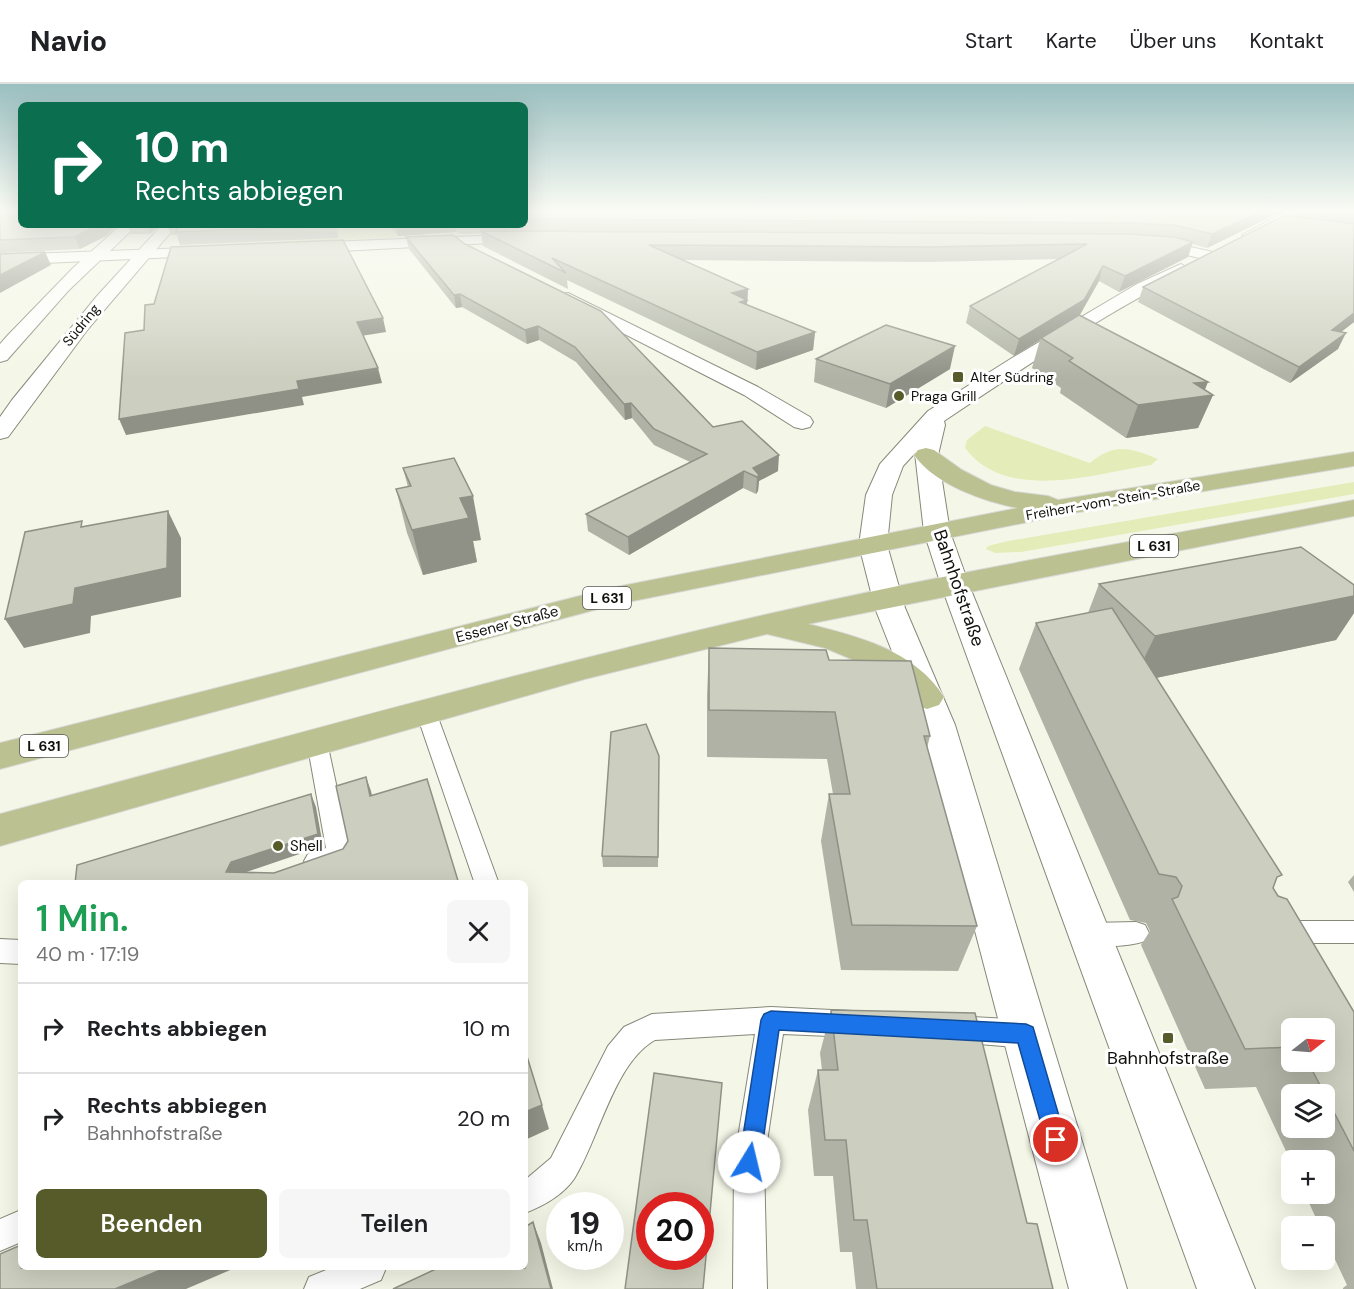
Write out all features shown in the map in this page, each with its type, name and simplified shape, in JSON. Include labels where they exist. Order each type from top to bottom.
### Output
[{"type":"main road","points":[[926,455],[951,476],[983,491],[1024,503],[1073,505]]},
{"type":"main road","name":"Freiherr-vom-Stein-Straße","points":[[873,545],[1073,505],[1354,459]]},
{"type":"main road","name":"L 631","points":[[0,830],[582,669],[767,624],[889,603],[955,585],[1354,508]]},
{"type":"main road","name":"Essener Straße","points":[[0,756],[88,735],[611,597],[873,545]]},
{"type":"main road","points":[[767,624],[835,641],[893,664],[927,697]]},
{"type":"main road","points":[[0,732],[88,735]]},
{"type":"street","points":[[0,356],[82,267]]},
{"type":"street","name":"Südring","points":[[0,432],[78,327],[130,267]]},
{"type":"street","points":[[1098,1289],[938,725],[889,603],[873,545],[879,495],[892,464],[936,416],[1019,362],[1143,288],[1184,267]]},
{"type":"street","points":[[547,288],[751,391],[802,422]]},
{"type":"street","points":[[926,455],[936,416]]},
{"type":"street","name":"Bahnhofstraße","points":[[926,455],[937,532],[955,585],[1226,1289]]},
{"type":"lane","points":[[426,712],[486,880]]},
{"type":"lane","points":[[299,867],[339,854],[317,742]]},
{"type":"lane","points":[[1263,932],[1354,932]]},
{"type":"lane","points":[[1090,934],[1136,933]]},
{"type":"lane","points":[[0,951],[18,952]]},
{"type":"lane","points":[[528,1196],[539,1190],[562,1169],[618,1056],[634,1036],[652,1028],[771,1020],[874,1025]]},
{"type":"lane","points":[[750,1289],[749,1162],[771,1020]]},
{"type":"lane","points":[[932,1027],[1026,1034]]},
{"type":"lane","points":[[0,1234],[18,1227]]},
{"type":"lane","points":[[321,1289],[364,1270]]},
{"type":"green space","points":[[985,426],[1090,463],[1107,452],[1123,449],[1158,459],[1151,465],[1078,478],[1027,480],[1004,475],[983,465],[965,448],[967,440]]},
{"type":"green space","points":[[1354,482],[1354,494],[1021,552],[995,553],[986,549],[988,546],[1008,541]]},
{"type":"building","points":[[0,267],[15,267],[0,275]]},
{"type":"building","points":[[165,267],[357,267],[383,318],[357,322],[378,368],[297,381],[299,389],[119,419],[125,333],[144,330],[145,305],[154,304]]},
{"type":"building","points":[[431,267],[512,267],[601,311],[713,427],[742,421],[779,455],[753,468],[759,475],[757,477],[744,471],[628,537],[586,514],[707,454],[654,429],[631,403],[624,404],[575,347],[538,326],[525,330],[460,294],[454,295]]},
{"type":"building","points":[[572,267],[699,267],[748,289],[732,293],[747,300],[740,302],[815,332],[757,352]]},
{"type":"building","points":[[1043,267],[1102,267],[1084,300],[1019,339],[970,306]]},
{"type":"building","points":[[1106,267],[1143,267],[1125,276]]},
{"type":"building","points":[[1182,267],[1354,267],[1354,313],[1332,330],[1346,333],[1299,367],[1143,287]]},
{"type":"building","points":[[1079,315],[1208,382],[1194,383],[1213,395],[1138,405],[1069,361],[1073,358],[1041,338]]},
{"type":"building","points":[[886,325],[955,346],[890,384],[816,359]]},
{"type":"building","points":[[454,458],[473,496],[460,498],[469,518],[412,530],[396,489],[411,486],[403,468]]},
{"type":"building","points":[[168,511],[167,568],[75,588],[73,604],[5,619],[25,532],[82,521],[81,527]]},
{"type":"building","points":[[1301,547],[1354,585],[1354,596],[1155,636],[1099,584]]},
{"type":"building","points":[[1112,608],[1282,875],[1277,877],[1273,888],[1278,896],[1287,899],[1354,1012],[1354,1151],[1335,1114],[1335,1084],[1319,1084],[1313,1072],[1335,1072],[1335,1018],[1281,1018],[1281,1047],[1245,1049],[1172,899],[1178,897],[1182,886],[1176,877],[1159,874],[1036,623]]},
{"type":"building","points":[[709,648],[826,650],[829,660],[911,661],[930,736],[924,736],[977,926],[852,925],[829,794],[850,794],[835,712],[709,710]]},
{"type":"building","points":[[646,724],[659,756],[658,857],[602,856],[611,732]]},
{"type":"building","points":[[366,777],[370,796],[427,779],[458,880],[75,880],[77,865],[311,794],[318,834],[231,862],[226,872],[274,873],[343,849],[348,841],[336,786]]},
{"type":"building","points":[[831,1010],[975,1013],[1027,1223],[1037,1224],[1053,1289],[877,1289],[867,1220],[854,1220],[846,1140],[825,1140],[818,1070],[838,1070]]},
{"type":"building","points":[[528,1060],[542,1105],[528,1111]]},
{"type":"building","points":[[654,1073],[722,1083],[712,1192],[638,1192]]},
{"type":"building","points":[[636,1207],[636,1270],[705,1270],[703,1289],[625,1289]]},
{"type":"building","points":[[533,1222],[551,1289],[393,1289],[434,1270],[528,1270],[528,1225]]},
{"type":"building","points":[[18,1246],[18,1270],[160,1270],[115,1289],[0,1289],[0,1254]]},
{"type":"place","name":"Alter Südring","points":[[958,377]]},
{"type":"place","name":"Praga Grill","points":[[899,396]]},
{"type":"place","name":"Shell","points":[[278,846]]},
{"type":"place","name":"Bahnhofstraße","points":[[1168,1038]]},
{"type":"route","points":[[749,1162],[771,1020],[1026,1034],[1056,1140]]}]
